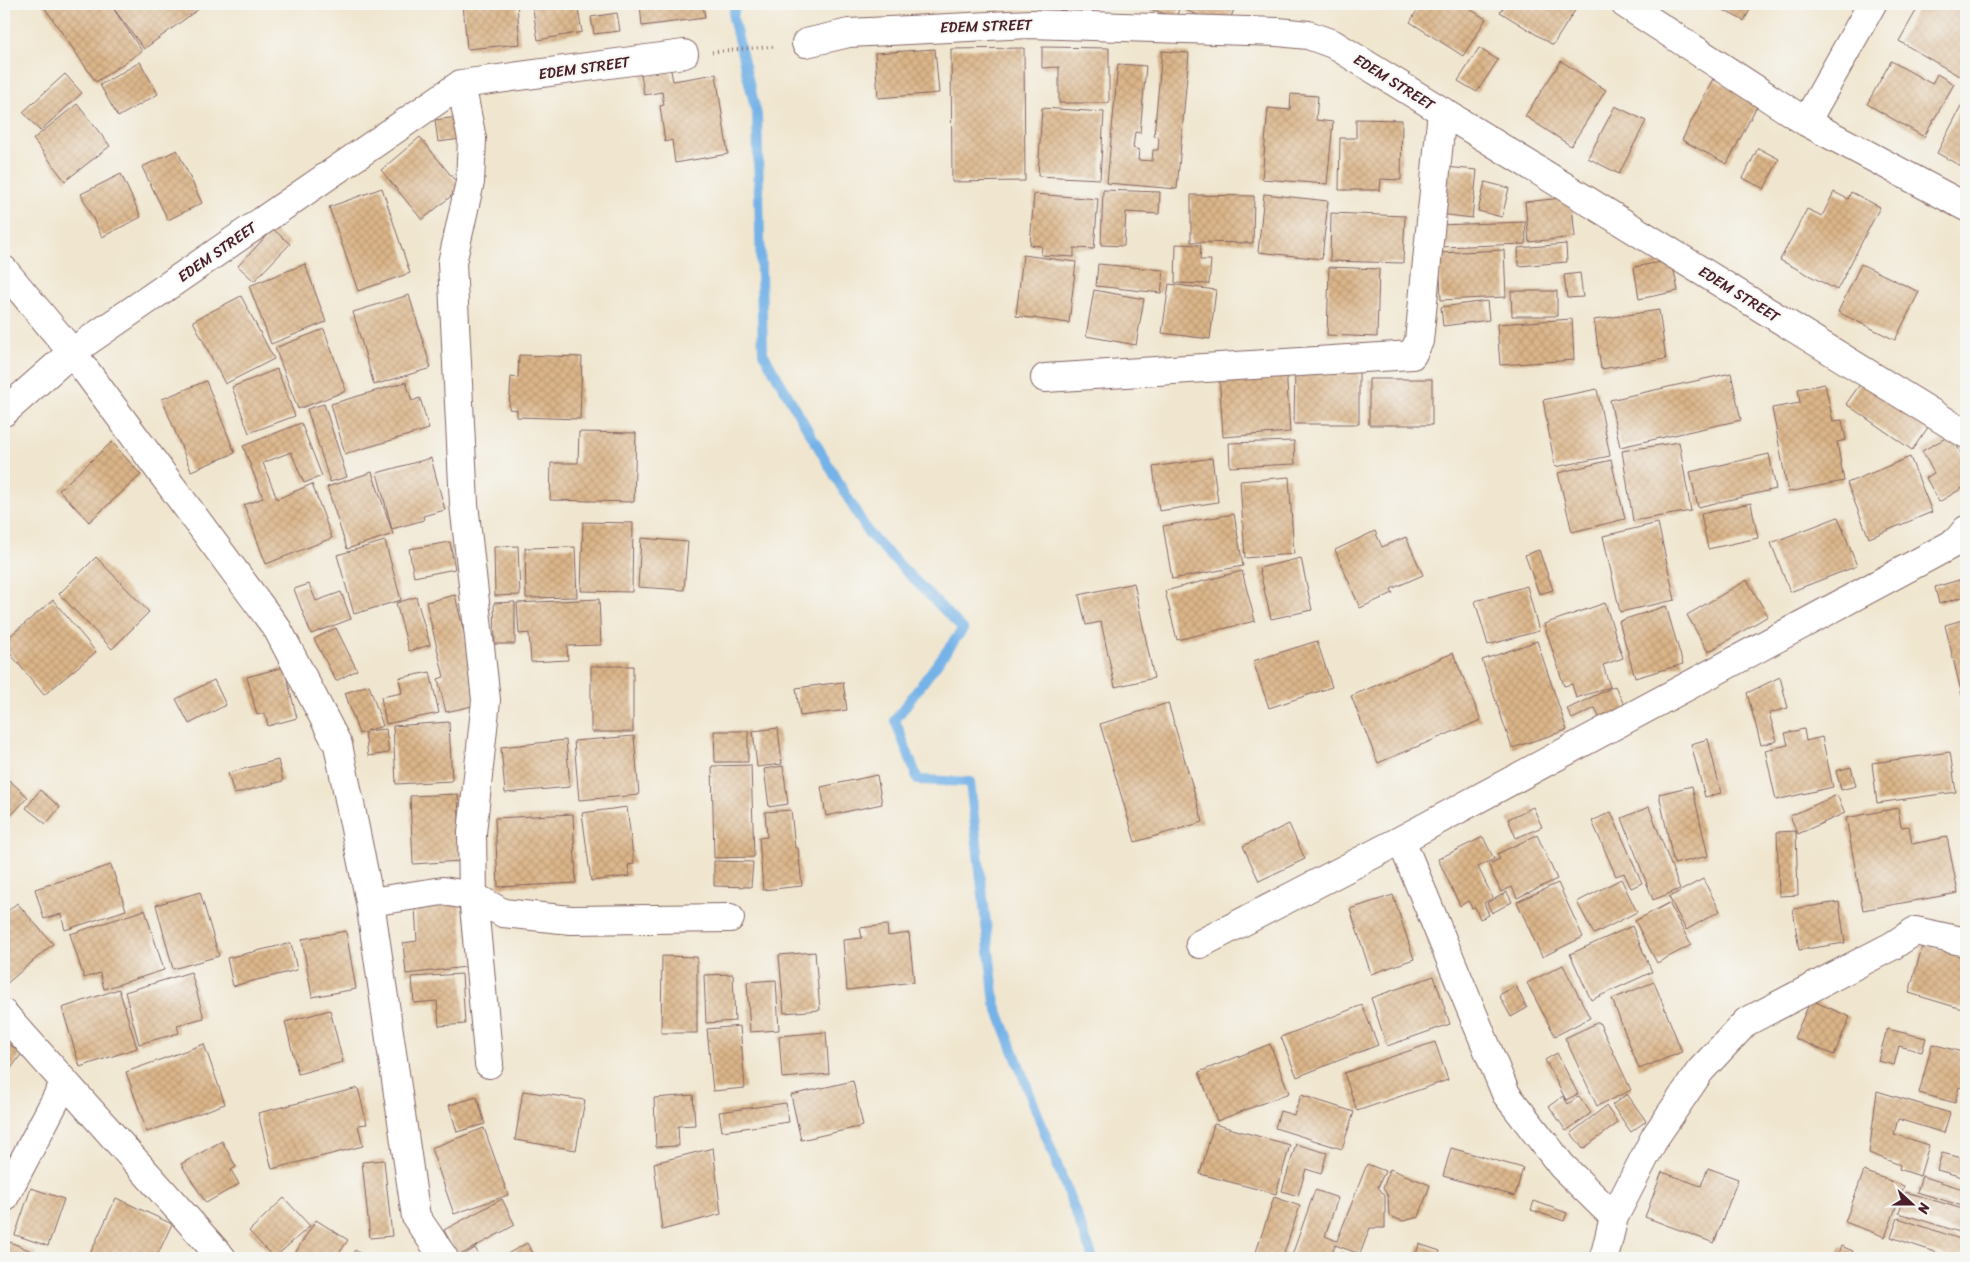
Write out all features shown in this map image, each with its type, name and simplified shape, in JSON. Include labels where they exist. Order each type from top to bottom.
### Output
[{"type":"street","points":[[1625,4],[1806,122],[1966,207]]},
{"type":"street","points":[[1806,122],[1872,4]]},
{"type":"street","name":"EDEM STREET","points":[[806,43],[848,33],[1030,24],[1278,32],[1308,35],[1333,44],[1966,434]]},
{"type":"street","name":"EDEM STREET","points":[[4,412],[72,352],[461,84],[684,54]]},
{"type":"street","points":[[461,84],[472,139],[470,182],[452,262],[464,504],[486,700],[472,833],[473,896],[489,1064]]},
{"type":"street","points":[[1045,378],[1412,355],[1419,341],[1442,111]]},
{"type":"street","points":[[4,270],[72,352],[278,630],[338,745],[370,902],[416,1217],[444,1258]]},
{"type":"street","points":[[1200,944],[1401,840],[1963,542]]},
{"type":"street","points":[[1401,840],[1506,1094],[1562,1166],[1614,1217]]},
{"type":"street","points":[[370,902],[443,891],[473,896],[503,913],[572,920],[730,918]]},
{"type":"street","points":[[1604,1258],[1614,1217],[1655,1137],[1694,1080],[1746,1022],[1892,946],[1915,931],[1966,942]]},
{"type":"street","points":[[4,1014],[222,1258]]},
{"type":"street","points":[[4,1198],[65,1082]]},
{"type":"path","points":[[684,54],[806,43]]},
{"type":"building","points":[[42,4],[110,4],[142,51],[96,82]]},
{"type":"building","points":[[197,4],[200,8],[144,49],[111,5]]},
{"type":"building","points":[[463,4],[517,4],[520,44],[467,49]]},
{"type":"building","points":[[532,4],[577,4],[582,32],[538,40]]},
{"type":"building","points":[[640,4],[703,4],[705,18],[642,26]]},
{"type":"building","points":[[1133,4],[1181,4],[1176,17]]},
{"type":"building","points":[[1190,4],[1236,4],[1228,25],[1187,11]]},
{"type":"building","points":[[1421,4],[1462,4],[1486,19],[1463,56],[1410,22]]},
{"type":"building","points":[[1506,4],[1579,4],[1553,45],[1500,12]]},
{"type":"building","points":[[1712,4],[1753,4],[1744,21]]},
{"type":"building","points":[[1920,4],[1958,4],[1966,9],[1966,64],[1959,76],[1899,41]]},
{"type":"building","points":[[617,13],[620,31],[594,34],[591,17]]},
{"type":"building","points":[[1042,47],[1109,48],[1109,103],[1059,103],[1059,67],[1042,68]]},
{"type":"building","points":[[1024,48],[1025,181],[952,182],[951,49]]},
{"type":"building","points":[[1479,48],[1498,60],[1477,92],[1458,81]]},
{"type":"building","points":[[935,49],[939,93],[878,98],[875,53]]},
{"type":"building","points":[[1162,51],[1189,53],[1177,189],[1107,183],[1118,64],[1146,66],[1140,133],[1135,132],[1133,148],[1139,150],[1138,160],[1152,161],[1153,150],[1158,150],[1159,137],[1154,136]]},
{"type":"building","points":[[669,61],[673,81],[716,74],[728,154],[675,163],[672,140],[665,142],[660,106],[664,105],[662,92],[644,95],[640,66]]},
{"type":"building","points":[[1561,61],[1606,90],[1571,146],[1525,116]]},
{"type":"building","points":[[1891,61],[1932,84],[1937,74],[1954,84],[1924,137],[1867,104]]},
{"type":"building","points":[[140,62],[158,94],[118,117],[100,85]]},
{"type":"building","points":[[65,74],[82,93],[40,131],[23,112]]},
{"type":"building","points":[[1713,79],[1759,102],[1727,164],[1682,140]]},
{"type":"building","points":[[1291,94],[1318,96],[1316,120],[1333,122],[1327,184],[1262,179],[1268,108],[1290,110]]},
{"type":"building","points":[[1966,97],[1966,169],[1937,153]]},
{"type":"building","points":[[77,104],[110,146],[65,181],[33,139]]},
{"type":"building","points":[[1615,106],[1646,121],[1619,174],[1588,158]]},
{"type":"building","points":[[1042,108],[1104,112],[1100,179],[1038,176]]},
{"type":"building","points":[[458,117],[461,139],[438,142],[435,120]]},
{"type":"building","points":[[1356,119],[1402,120],[1401,180],[1381,179],[1380,190],[1339,190],[1340,138],[1356,138]]},
{"type":"building","points":[[420,137],[461,188],[422,220],[381,170]]},
{"type":"building","points":[[1758,148],[1779,159],[1764,189],[1743,178]]},
{"type":"building","points":[[177,150],[202,203],[168,220],[142,167]]},
{"type":"building","points":[[1445,167],[1477,170],[1472,218],[1440,214]]},
{"type":"building","points":[[121,174],[141,217],[102,237],[81,194]]},
{"type":"building","points":[[1485,182],[1509,188],[1502,217],[1478,211]]},
{"type":"building","points":[[382,188],[410,273],[358,291],[329,207]]},
{"type":"building","points":[[1103,190],[1160,192],[1159,214],[1126,212],[1124,246],[1101,245]]},
{"type":"building","points":[[1834,192],[1848,199],[1851,192],[1880,207],[1837,290],[1780,260],[1807,209],[1822,216]]},
{"type":"building","points":[[1034,194],[1098,199],[1094,249],[1074,248],[1074,257],[1041,255],[1042,246],[1030,245]]},
{"type":"building","points":[[1264,194],[1328,201],[1322,259],[1258,252]]},
{"type":"building","points":[[1191,195],[1254,196],[1253,243],[1191,242]]},
{"type":"building","points":[[1571,197],[1575,237],[1529,242],[1525,202]]},
{"type":"building","points":[[1331,213],[1405,216],[1403,263],[1330,261]]},
{"type":"building","points":[[1525,222],[1526,244],[1439,247],[1438,225]]},
{"type":"building","points":[[273,229],[290,244],[254,281],[238,266]]},
{"type":"building","points":[[1176,244],[1201,245],[1200,260],[1211,260],[1209,284],[1175,283]]},
{"type":"building","points":[[1566,244],[1567,262],[1519,266],[1518,248]]},
{"type":"building","points":[[1504,250],[1506,297],[1441,300],[1439,253]]},
{"type":"building","points":[[1023,255],[1076,262],[1069,323],[1016,316]]},
{"type":"building","points":[[1672,260],[1678,291],[1639,299],[1634,267]]},
{"type":"building","points":[[305,264],[326,322],[271,344],[249,286]]},
{"type":"building","points":[[1098,264],[1164,270],[1161,293],[1096,286]]},
{"type":"building","points":[[1861,264],[1919,292],[1895,340],[1838,312]]},
{"type":"building","points":[[1329,267],[1379,269],[1377,337],[1327,335]]},
{"type":"building","points":[[1580,273],[1583,297],[1567,298],[1564,275]]},
{"type":"building","points":[[1169,284],[1216,290],[1210,339],[1162,333]]},
{"type":"building","points":[[1094,290],[1144,299],[1136,345],[1086,336]]},
{"type":"building","points":[[1511,291],[1557,291],[1557,316],[1512,316]]},
{"type":"building","points":[[409,295],[431,368],[374,385],[353,312]]},
{"type":"building","points":[[241,296],[274,359],[225,384],[193,321]]},
{"type":"building","points":[[1487,301],[1489,320],[1443,326],[1441,307]]},
{"type":"building","points":[[1659,310],[1666,359],[1601,369],[1594,320]]},
{"type":"building","points":[[1572,319],[1574,360],[1500,365],[1497,324]]},
{"type":"building","points":[[324,329],[346,391],[298,409],[275,348]]},
{"type":"building","points":[[519,355],[582,357],[580,419],[517,417],[517,410],[509,409],[511,377],[518,378]]},
{"type":"building","points":[[1286,367],[1290,432],[1223,437],[1219,372]]},
{"type":"building","points":[[1295,367],[1359,367],[1359,424],[1294,424]]},
{"type":"building","points":[[277,369],[295,416],[249,433],[232,387]]},
{"type":"building","points":[[1731,373],[1741,420],[1620,447],[1610,400]]},
{"type":"building","points":[[1369,379],[1432,379],[1432,425],[1369,425]]},
{"type":"building","points":[[1863,380],[1929,426],[1912,450],[1846,404]]},
{"type":"building","points":[[206,381],[235,453],[191,471],[162,399]]},
{"type":"building","points":[[406,382],[412,401],[420,398],[429,429],[345,454],[331,404]]},
{"type":"building","points":[[1825,384],[1833,421],[1842,420],[1846,440],[1837,442],[1844,481],[1788,492],[1772,408],[1800,403],[1798,389]]},
{"type":"building","points":[[1597,389],[1610,456],[1555,467],[1543,400]]},
{"type":"building","points":[[324,404],[347,477],[330,482],[307,409]]},
{"type":"building","points":[[301,423],[322,476],[304,483],[291,452],[263,463],[277,499],[312,484],[332,538],[266,564],[244,505],[263,498],[243,446]]},
{"type":"building","points":[[579,432],[636,433],[634,502],[550,500],[551,463],[578,463]]},
{"type":"building","points":[[1951,435],[1966,462],[1966,486],[1939,502],[1926,478],[1934,473],[1922,451]]},
{"type":"building","points":[[1294,441],[1295,464],[1230,467],[1229,443]]},
{"type":"building","points":[[112,442],[141,475],[89,522],[59,490]]},
{"type":"building","points":[[1679,442],[1691,511],[1633,521],[1622,451]]},
{"type":"building","points":[[1769,454],[1776,489],[1698,507],[1690,472]]},
{"type":"building","points":[[1910,457],[1932,512],[1869,538],[1847,483]]},
{"type":"building","points":[[431,458],[445,510],[423,516],[424,520],[392,529],[377,473]]},
{"type":"building","points":[[1212,458],[1218,502],[1159,511],[1153,467]]},
{"type":"building","points":[[1611,460],[1625,519],[1572,532],[1558,473]]},
{"type":"building","points":[[372,472],[393,534],[347,549],[327,487]]},
{"type":"building","points":[[1289,477],[1294,554],[1245,558],[1240,481]]},
{"type":"building","points":[[1751,503],[1758,538],[1708,549],[1701,514]]},
{"type":"building","points":[[1234,514],[1243,566],[1172,579],[1163,526]]},
{"type":"building","points":[[1838,517],[1857,566],[1790,592],[1771,543]]},
{"type":"building","points":[[583,522],[633,523],[632,592],[581,591]]},
{"type":"building","points":[[1658,523],[1675,600],[1620,612],[1603,536]]},
{"type":"building","points":[[1375,531],[1382,547],[1406,537],[1423,575],[1391,589],[1393,593],[1360,608],[1335,550]]},
{"type":"building","points":[[641,538],[688,542],[684,590],[638,587]]},
{"type":"building","points":[[385,541],[401,600],[354,614],[337,555]]},
{"type":"building","points":[[450,542],[455,569],[414,577],[409,549]]},
{"type":"building","points":[[518,546],[520,595],[495,596],[494,547]]},
{"type":"building","points":[[575,547],[577,597],[526,598],[525,548]]},
{"type":"building","points":[[1539,550],[1553,590],[1539,594],[1525,555]]},
{"type":"building","points":[[96,557],[149,612],[112,649],[59,594]]},
{"type":"building","points":[[1301,558],[1312,610],[1271,619],[1259,568]]},
{"type":"building","points":[[1242,571],[1255,621],[1177,640],[1165,591]]},
{"type":"building","points":[[1966,578],[1966,596],[1939,604],[1935,587]]},
{"type":"building","points":[[1747,580],[1768,616],[1708,652],[1687,615]]},
{"type":"building","points":[[1134,583],[1154,678],[1115,687],[1101,622],[1086,625],[1079,595]]},
{"type":"building","points":[[309,584],[316,601],[341,592],[351,619],[311,634],[294,589]]},
{"type":"building","points":[[1527,586],[1539,631],[1488,645],[1475,601]]},
{"type":"building","points":[[455,595],[481,704],[446,712],[438,679],[444,677],[426,602]]},
{"type":"building","points":[[416,597],[430,645],[409,651],[396,603]]},
{"type":"building","points":[[599,599],[601,645],[567,646],[568,660],[531,662],[529,633],[519,634],[517,603]]},
{"type":"building","points":[[53,600],[96,652],[44,695],[4,646],[4,641]]},
{"type":"building","points":[[515,602],[515,644],[495,644],[494,603]]},
{"type":"building","points":[[1605,603],[1623,658],[1603,665],[1610,687],[1576,698],[1572,684],[1564,686],[1544,624]]},
{"type":"building","points":[[1666,606],[1683,664],[1635,678],[1619,621]]},
{"type":"building","points":[[1966,619],[1966,704],[1964,704],[1945,625]]},
{"type":"building","points":[[336,628],[357,670],[336,681],[314,639]]},
{"type":"building","points":[[1317,641],[1332,687],[1269,708],[1253,661]]},
{"type":"building","points":[[1537,641],[1567,730],[1512,748],[1482,660]]},
{"type":"building","points":[[1453,653],[1481,720],[1378,763],[1351,696]]},
{"type":"building","points":[[591,666],[633,666],[633,732],[591,732]]},
{"type":"building","points":[[284,667],[297,718],[268,726],[265,713],[257,715],[247,677]]},
{"type":"building","points":[[430,672],[439,713],[386,724],[381,697],[402,693],[399,678]]},
{"type":"building","points":[[1780,677],[1788,708],[1769,713],[1777,741],[1761,745],[1747,693]]},
{"type":"building","points":[[214,680],[226,705],[189,724],[176,699]]},
{"type":"building","points":[[843,682],[847,710],[800,716],[796,688]]},
{"type":"building","points":[[369,685],[383,726],[366,731],[386,729],[389,753],[368,756],[365,732],[359,734],[345,693]]},
{"type":"building","points":[[1615,686],[1627,711],[1602,723],[1595,708],[1572,719],[1567,709]]},
{"type":"building","points":[[1168,703],[1203,822],[1135,842],[1100,724]]},
{"type":"building","points":[[449,722],[452,781],[396,784],[393,726]]},
{"type":"building","points":[[778,728],[782,764],[757,767],[753,731]]},
{"type":"building","points":[[1804,729],[1806,741],[1822,737],[1833,787],[1776,800],[1765,750],[1788,745],[1785,733]]},
{"type":"building","points":[[714,731],[748,731],[748,762],[715,762]]},
{"type":"building","points":[[634,736],[639,795],[579,800],[574,741]]},
{"type":"building","points":[[1708,739],[1721,793],[1705,797],[1691,744]]},
{"type":"building","points":[[566,740],[570,787],[505,793],[501,747]]},
{"type":"building","points":[[1950,752],[1956,792],[1877,803],[1872,763]]},
{"type":"building","points":[[278,760],[283,781],[234,794],[228,773]]},
{"type":"building","points":[[751,765],[754,857],[714,858],[712,766]]},
{"type":"building","points":[[783,766],[788,804],[769,807],[764,769]]},
{"type":"building","points":[[1851,767],[1856,786],[1841,790],[1836,771]]},
{"type":"building","points":[[877,775],[882,804],[826,816],[821,787]]},
{"type":"building","points":[[9,780],[28,797],[6,821],[4,819],[4,786]]},
{"type":"building","points":[[1692,786],[1708,856],[1674,864],[1659,794]]},
{"type":"building","points":[[40,790],[60,807],[46,824],[26,808]]},
{"type":"building","points":[[458,794],[461,861],[413,864],[410,796]]},
{"type":"building","points":[[1837,795],[1845,813],[1798,834],[1790,816]]},
{"type":"building","points":[[627,807],[634,864],[628,865],[630,876],[591,881],[582,813]]},
{"type":"building","points":[[1533,807],[1542,827],[1516,838],[1508,819]]},
{"type":"building","points":[[1649,807],[1680,889],[1653,900],[1622,818]]},
{"type":"building","points":[[1898,808],[1901,827],[1909,826],[1912,844],[1947,837],[1958,893],[1863,910],[1846,818]]},
{"type":"building","points":[[791,810],[802,886],[763,890],[759,838],[767,837],[765,812]]},
{"type":"building","points":[[1611,812],[1642,883],[1631,888],[1624,873],[1616,876],[1592,821]]},
{"type":"building","points":[[573,814],[576,883],[498,887],[495,818]]},
{"type":"building","points":[[1289,824],[1305,859],[1259,881],[1243,846]]},
{"type":"building","points":[[1796,831],[1798,895],[1779,896],[1777,832]]},
{"type":"building","points":[[1537,835],[1557,879],[1517,898],[1512,887],[1501,892],[1488,864],[1500,859],[1497,854]]},
{"type":"building","points":[[1483,837],[1494,859],[1478,867],[1493,898],[1484,903],[1489,915],[1480,919],[1475,907],[1472,908],[1468,901],[1460,906],[1438,859]]},
{"type":"building","points":[[714,861],[753,862],[751,887],[714,886]]},
{"type":"building","points":[[111,865],[126,910],[65,930],[61,914],[44,919],[35,889]]},
{"type":"building","points":[[1621,879],[1637,912],[1594,934],[1577,902]]},
{"type":"building","points":[[1703,879],[1720,911],[1686,930],[1669,897]]},
{"type":"building","points":[[1558,883],[1583,937],[1542,957],[1517,902]]},
{"type":"building","points":[[200,892],[219,956],[173,969],[156,905]]},
{"type":"building","points":[[1507,892],[1512,902],[1492,913],[1487,903]]},
{"type":"building","points":[[1393,895],[1414,959],[1371,974],[1350,909]]},
{"type":"building","points":[[459,902],[466,967],[406,974],[403,943],[417,941],[415,907]]},
{"type":"building","points":[[1839,902],[1845,943],[1799,950],[1793,909]]},
{"type":"building","points":[[17,903],[53,944],[5,985],[4,915]]},
{"type":"building","points":[[1669,903],[1691,945],[1657,963],[1635,921]]},
{"type":"building","points":[[145,910],[164,970],[104,989],[100,973],[84,978],[70,934]]},
{"type":"building","points":[[887,925],[888,936],[909,933],[914,982],[847,990],[843,940],[862,938],[860,928]]},
{"type":"building","points":[[1632,926],[1652,972],[1591,1000],[1570,954]]},
{"type":"building","points":[[346,931],[356,989],[312,997],[302,939]]},
{"type":"building","points":[[291,943],[297,970],[233,986],[227,958]]},
{"type":"building","points":[[1923,944],[1966,957],[1966,994],[1962,1009],[1909,993]]},
{"type":"building","points":[[815,952],[820,1010],[784,1013],[779,955]]},
{"type":"building","points":[[662,956],[697,957],[697,1033],[661,1033]]},
{"type":"building","points":[[1563,965],[1590,1018],[1555,1036],[1527,983]]},
{"type":"building","points":[[191,972],[204,1018],[177,1025],[179,1033],[139,1044],[125,992]]},
{"type":"building","points":[[462,974],[465,1024],[439,1026],[437,1001],[414,1003],[412,977]]},
{"type":"building","points":[[733,974],[735,1021],[706,1023],[704,975]]},
{"type":"building","points":[[1434,976],[1450,1024],[1387,1046],[1371,998]]},
{"type":"building","points":[[776,980],[779,1030],[750,1032],[747,982]]},
{"type":"building","points":[[1654,982],[1682,1052],[1639,1069],[1612,999]]},
{"type":"building","points":[[1516,986],[1527,1008],[1511,1017],[1499,995]]},
{"type":"building","points":[[119,989],[137,1048],[80,1067],[62,1008]]},
{"type":"building","points":[[1811,1000],[1850,1017],[1834,1055],[1794,1038]]},
{"type":"building","points":[[1362,1005],[1378,1045],[1297,1077],[1281,1037]]},
{"type":"building","points":[[330,1010],[343,1062],[298,1074],[285,1022]]},
{"type":"building","points":[[1599,1022],[1631,1090],[1597,1106],[1565,1038]]},
{"type":"building","points":[[740,1026],[745,1088],[713,1091],[707,1029]]},
{"type":"building","points":[[1887,1029],[1926,1038],[1922,1052],[1899,1046],[1894,1065],[1878,1061]]},
{"type":"building","points":[[826,1032],[829,1074],[782,1078],[779,1036]]},
{"type":"building","points":[[4,1041],[22,1053],[10,1070],[4,1065]]},
{"type":"building","points":[[1435,1042],[1448,1080],[1357,1111],[1344,1073]]},
{"type":"building","points":[[204,1044],[225,1104],[147,1132],[126,1072]]},
{"type":"building","points":[[1270,1044],[1289,1093],[1217,1121],[1199,1072]]},
{"type":"building","points":[[1932,1044],[1966,1053],[1966,1089],[1959,1087],[1955,1103],[1919,1093]]},
{"type":"building","points":[[1557,1053],[1578,1094],[1566,1100],[1545,1060]]},
{"type":"building","points":[[853,1081],[863,1126],[801,1140],[791,1095]]},
{"type":"building","points":[[358,1088],[367,1124],[358,1125],[363,1146],[272,1169],[258,1113]]},
{"type":"building","points":[[523,1091],[585,1100],[576,1150],[515,1140]]},
{"type":"building","points":[[1877,1091],[1950,1113],[1944,1133],[1898,1119],[1894,1134],[1929,1145],[1920,1176],[1899,1169],[1900,1165],[1869,1153]]},
{"type":"building","points":[[1627,1094],[1646,1121],[1631,1132],[1612,1105]]},
{"type":"building","points":[[693,1095],[695,1125],[678,1126],[679,1146],[656,1147],[654,1098]]},
{"type":"building","points":[[1301,1095],[1354,1112],[1342,1149],[1275,1128],[1280,1111],[1294,1115]]},
{"type":"building","points":[[1563,1096],[1568,1104],[1579,1096],[1591,1113],[1566,1131],[1549,1106]]},
{"type":"building","points":[[477,1097],[485,1124],[457,1132],[449,1105]]},
{"type":"building","points":[[786,1103],[789,1122],[722,1131],[719,1112]]},
{"type":"building","points":[[1606,1106],[1618,1123],[1583,1149],[1571,1133]]},
{"type":"building","points":[[1214,1124],[1290,1145],[1276,1194],[1200,1174]]},
{"type":"building","points":[[484,1128],[508,1195],[454,1214],[431,1148]]},
{"type":"building","points":[[222,1141],[236,1167],[231,1170],[239,1184],[206,1203],[181,1164]]},
{"type":"building","points":[[1296,1144],[1327,1153],[1321,1174],[1306,1169],[1298,1196],[1282,1191]]},
{"type":"building","points":[[713,1148],[721,1214],[662,1230],[654,1163]]},
{"type":"building","points":[[1451,1148],[1523,1168],[1515,1196],[1443,1176]]},
{"type":"building","points":[[1942,1153],[1966,1159],[1966,1178],[1937,1170]]},
{"type":"building","points":[[384,1160],[392,1236],[370,1238],[362,1162]]},
{"type":"building","points":[[1367,1164],[1385,1171],[1378,1187],[1385,1196],[1385,1228],[1370,1228],[1360,1254],[1335,1245],[1331,1258],[1291,1258],[1315,1190],[1338,1198],[1325,1236],[1337,1241]]},
{"type":"building","points":[[1708,1168],[1738,1179],[1714,1243],[1645,1217],[1662,1172],[1701,1186]]},
{"type":"building","points":[[1390,1169],[1430,1185],[1419,1217],[1403,1221],[1389,1216],[1388,1196],[1383,1188]]},
{"type":"building","points":[[1864,1171],[1904,1186],[1885,1237],[1845,1222]]},
{"type":"building","points":[[1922,1176],[1966,1190],[1966,1207],[1917,1192]]},
{"type":"building","points":[[31,1188],[64,1199],[48,1246],[15,1235]]},
{"type":"building","points":[[1906,1192],[1966,1210],[1966,1234],[1899,1213]]},
{"type":"building","points":[[1274,1197],[1300,1206],[1284,1253],[1289,1255],[1287,1258],[1254,1258]]},
{"type":"building","points":[[116,1198],[172,1224],[156,1258],[88,1258]]},
{"type":"building","points":[[284,1198],[310,1226],[274,1258],[249,1231]]},
{"type":"building","points":[[502,1199],[515,1225],[458,1256],[444,1230]]},
{"type":"building","points":[[1534,1201],[1567,1213],[1564,1221],[1531,1210]]},
{"type":"building","points":[[1898,1218],[1966,1241],[1964,1258],[1952,1258],[1891,1237]]},
{"type":"building","points":[[316,1220],[348,1240],[336,1258],[292,1258]]},
{"type":"building","points":[[10,1242],[36,1253],[34,1258],[4,1258]]},
{"type":"building","points":[[527,1243],[536,1258],[500,1258]]},
{"type":"building","points":[[1419,1244],[1440,1251],[1438,1258],[1415,1258]]},
{"type":"building","points":[[1841,1246],[1853,1251],[1850,1258],[1836,1258]]},
{"type":"building","points":[[475,1248],[481,1258],[459,1258]]},
{"type":"building","points":[[355,1250],[367,1258],[349,1258]]},
{"type":"building","points":[[1340,1252],[1357,1258],[1338,1258]]},
{"type":"waterway","points":[[735,4],[733,18],[757,115],[763,353],[869,534],[963,629],[895,720],[918,780],[970,782],[995,1003],[1093,1258]]}]
